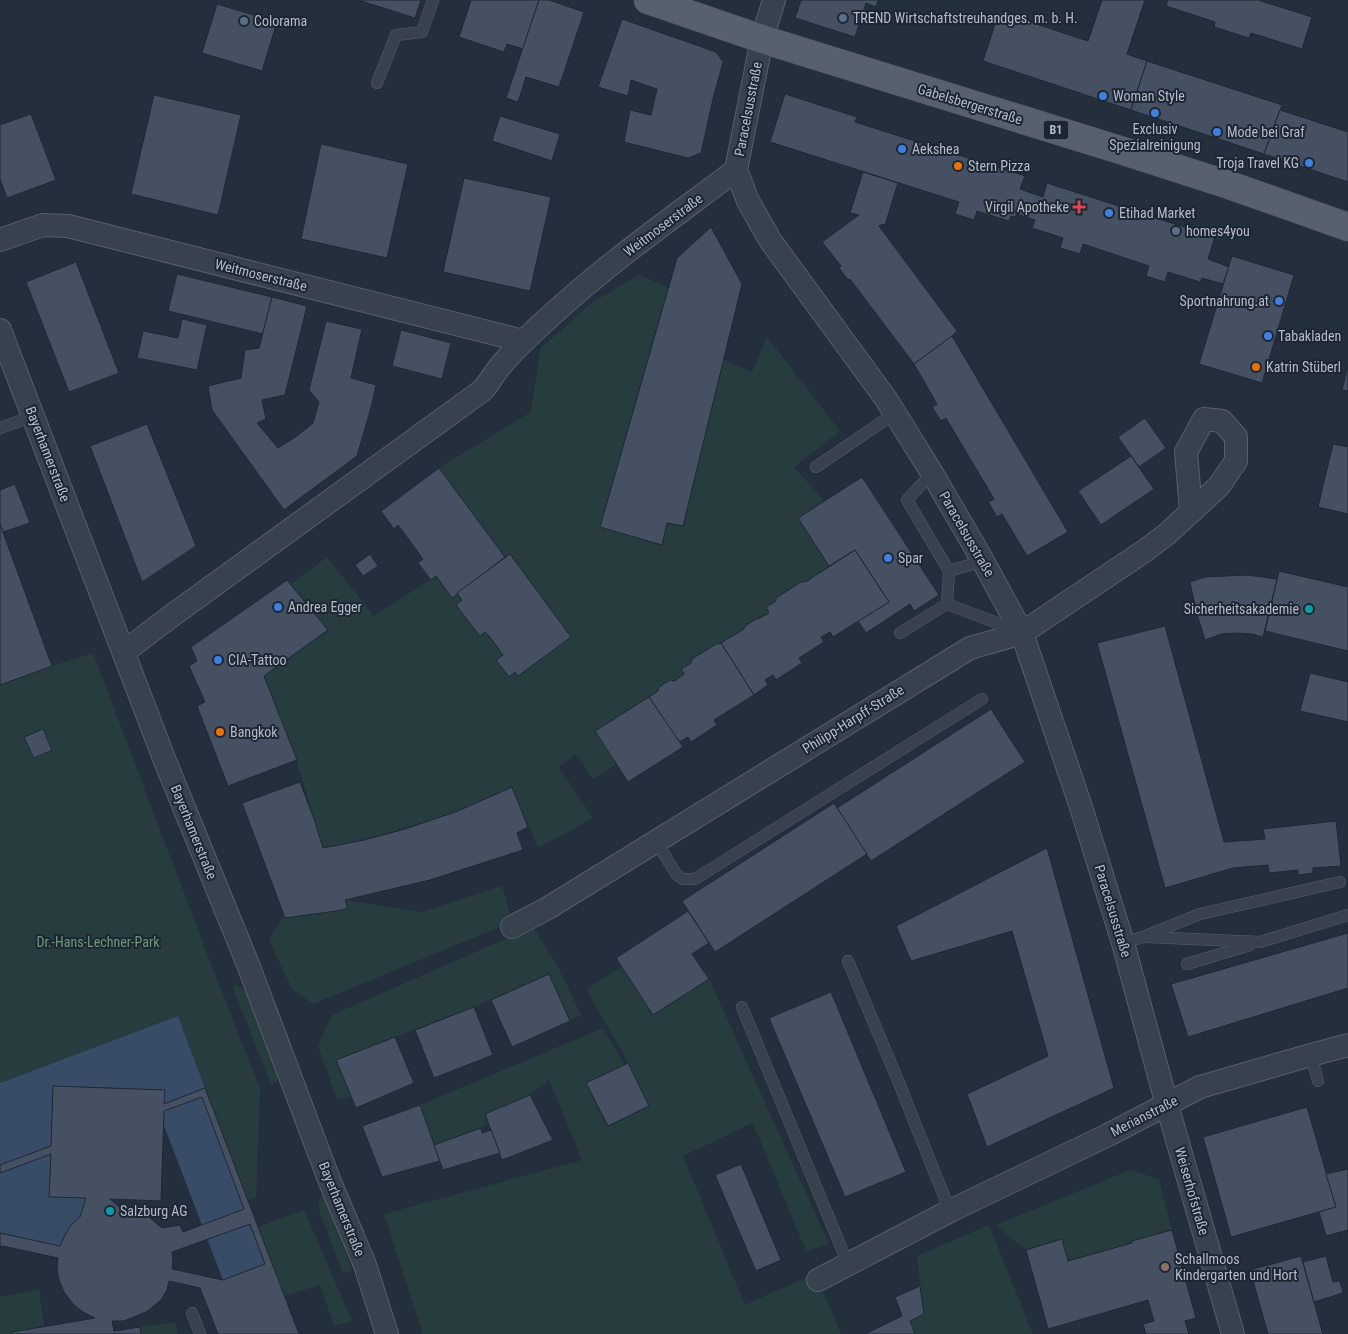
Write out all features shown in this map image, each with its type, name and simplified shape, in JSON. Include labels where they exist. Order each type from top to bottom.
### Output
[{"type":"main road","name":"Gabelsbergerstraße","points":[[648,0],[762,39],[1238,188],[1348,227]]},
{"type":"street","name":"Paracelsusstraße","points":[[774,0],[762,39],[736,170],[748,200],[770,240],[895,413],[983,561],[1022,633],[1081,807],[1133,940],[1167,1105]]},
{"type":"street","name":"Weitmoserstraße","points":[[124,652],[170,616],[483,390],[502,364],[523,341],[582,287],[640,241],[736,170]]},
{"type":"street","name":"Weitmoserstraße","points":[[0,240],[43,225],[68,226],[523,341]]},
{"type":"street","name":"Bayerhamerstraße","points":[[0,330],[165,761],[247,962],[330,1182],[365,1265],[387,1334]]},
{"type":"street","name":"Philipp-Harpff-Straße","points":[[512,928],[548,908],[970,648],[1022,633],[1143,552],[1167,534],[1191,511]]},
{"type":"street","name":"Merianstraße","points":[[818,1280],[950,1211],[1200,1088],[1348,1045]]},
{"type":"street","name":"Weiserhofstraße","points":[[1167,1105],[1233,1334]]},
{"type":"lane","points":[[377,83],[396,35],[422,32],[434,0]]},
{"type":"lane","points":[[816,467],[895,413]]},
{"type":"lane","points":[[0,428],[34,416]]},
{"type":"lane","points":[[932,474],[907,500],[949,571],[947,604]]},
{"type":"lane","points":[[949,571],[983,561]]},
{"type":"lane","points":[[947,604],[1022,633]]},
{"type":"lane","points":[[900,633],[947,604]]},
{"type":"lane","points":[[656,841],[676,874],[683,879],[695,879],[982,699]]},
{"type":"lane","points":[[1133,940],[1200,914],[1340,882]]},
{"type":"lane","points":[[1187,964],[1348,915]]},
{"type":"lane","points":[[1133,940],[1260,942]]},
{"type":"lane","points":[[848,961],[950,1211]]},
{"type":"lane","points":[[742,1007],[848,1264]]},
{"type":"lane","points":[[1311,1055],[1318,1081]]},
{"type":"lane","points":[[192,1313],[200,1334]]},
{"type":"green space","points":[[639,275],[668,287],[600,527],[662,544],[667,523],[683,526],[724,360],[752,372],[767,337],[840,431],[794,467],[824,501],[798,518],[829,566],[807,581],[801,582],[776,597],[776,601],[766,607],[769,613],[745,625],[744,629],[738,633],[692,658],[691,663],[681,669],[684,674],[675,681],[670,680],[659,687],[658,691],[595,731],[617,764],[593,779],[576,754],[559,767],[593,818],[538,848],[512,787],[458,811],[364,840],[323,848],[296,759],[264,676],[328,631],[291,584],[327,557],[374,616],[436,576],[451,597],[457,593],[462,600],[457,605],[479,635],[485,632],[503,655],[497,660],[509,677],[515,673],[518,675],[571,637],[511,555],[505,557],[439,468],[531,412],[540,349],[593,302]]},
{"type":"green space","name":"Dr.-Hans-Lechner-Park","points":[[93,653],[260,1088],[256,1198],[248,1201],[178,1016],[0,1083],[0,685]]},
{"type":"green space","points":[[502,886],[512,922],[313,1004],[292,989],[269,939],[284,916],[348,907],[345,900],[422,912]]},
{"type":"green space","points":[[533,927],[557,965],[581,1015],[570,1021],[549,974],[474,1007],[337,1060],[351,1096],[337,1100],[318,1046],[332,1015]]},
{"type":"green space","points":[[622,967],[653,1015],[709,979],[829,1244],[806,1251],[753,1123],[683,1156],[745,1305],[814,1274],[841,1334],[423,1334],[384,1214],[582,1160],[549,1080],[530,1095],[485,1114],[489,1123],[481,1128],[434,1145],[420,1105],[603,1028],[624,1064],[586,1084],[607,1126],[649,1106],[621,1049],[586,989]]},
{"type":"green space","points":[[235,984],[246,991],[279,1076],[278,1080],[271,1085],[232,986]]},
{"type":"green space","points":[[1130,1170],[1159,1179],[1172,1230],[1068,1261],[1062,1239],[1026,1250],[996,1225]]},
{"type":"green space","points":[[323,1194],[352,1270],[343,1274],[318,1207]]},
{"type":"green space","points":[[304,1210],[352,1321],[334,1326],[320,1285],[284,1296],[258,1227]]},
{"type":"green space","points":[[989,1225],[1033,1334],[915,1334],[910,1321],[924,1314],[917,1256]]},
{"type":"green space","points":[[39,1289],[44,1326],[13,1332],[13,1334],[0,1334],[0,1297]]},
{"type":"green space","points":[[175,1322],[178,1334],[141,1334],[140,1327]]},
{"type":"water","points":[[178,1016],[205,1088],[200,1090],[265,1264],[223,1280],[163,1123],[164,1090],[53,1086],[49,1197],[86,1198],[80,1217],[71,1225],[60,1246],[0,1233],[0,1083]]},
{"type":"building","points":[[358,0],[421,0],[415,18]]},
{"type":"building","points":[[471,0],[539,0],[523,49],[507,44],[504,52],[459,37]]},
{"type":"building","points":[[539,0],[549,0],[584,12],[559,87],[526,77],[518,102],[506,98]]},
{"type":"building","points":[[801,0],[878,0],[876,7],[866,3],[855,37],[795,18]]},
{"type":"building","points":[[1102,0],[1145,0],[1127,54],[1147,61],[1131,110],[983,61],[999,12],[1088,41]]},
{"type":"building","points":[[1168,0],[1258,0],[1312,17],[1302,49],[1251,33],[1249,38],[1214,27],[1215,22],[1166,6]]},
{"type":"building","points":[[217,4],[277,22],[262,71],[202,53]]},
{"type":"building","points":[[622,19],[716,52],[723,62],[701,153],[688,158],[624,142],[630,110],[651,115],[657,89],[631,80],[628,96],[598,87]]},
{"type":"building","points":[[1147,61],[1282,105],[1264,154],[1131,110]]},
{"type":"building","points":[[785,94],[857,117],[855,122],[1025,176],[1020,189],[1043,197],[1047,183],[1215,237],[1208,259],[1229,267],[1223,284],[1202,278],[1200,282],[1168,272],[1165,282],[1146,276],[1149,266],[1083,244],[1080,254],[1060,248],[1063,238],[1032,228],[1035,220],[1017,214],[1015,217],[1011,216],[1009,221],[977,211],[974,220],[955,214],[959,202],[770,142]]},
{"type":"building","points":[[154,95],[241,115],[218,215],[131,194]]},
{"type":"building","points":[[1280,110],[1348,132],[1348,182],[1264,154]]},
{"type":"building","points":[[31,114],[56,180],[7,198],[0,179],[0,125]]},
{"type":"building","points":[[500,116],[560,134],[552,161],[492,141]]},
{"type":"building","points":[[321,144],[408,164],[387,258],[301,239]]},
{"type":"building","points":[[863,172],[898,183],[885,225],[879,226],[957,331],[914,364],[850,279],[848,280],[839,268],[841,266],[822,242],[859,215],[850,213]]},
{"type":"building","points":[[464,178],[551,197],[530,291],[443,272]]},
{"type":"building","points":[[711,227],[742,284],[683,526],[667,523],[662,545],[600,527],[677,258]]},
{"type":"building","points":[[1232,256],[1294,275],[1262,383],[1199,364]]},
{"type":"building","points":[[76,262],[119,373],[69,392],[26,282]]},
{"type":"building","points":[[177,274],[272,297],[263,334],[168,311]]},
{"type":"building","points":[[272,297],[307,306],[285,395],[262,400],[266,419],[257,423],[278,448],[313,423],[319,402],[309,390],[326,321],[362,329],[351,378],[376,385],[357,456],[284,510],[212,410],[208,386],[241,378],[245,350],[259,348]]},
{"type":"building","points":[[182,319],[207,325],[197,370],[137,358],[143,331],[178,338]]},
{"type":"building","points":[[401,330],[451,343],[442,379],[392,366]]},
{"type":"building","points":[[952,336],[1068,532],[1027,556],[1002,514],[997,517],[988,502],[994,499],[946,418],[941,421],[932,407],[937,404],[914,364]]},
{"type":"building","points":[[1348,365],[1348,391],[1342,390]]},
{"type":"building","points":[[1145,418],[1166,448],[1139,467],[1118,437]]},
{"type":"building","points":[[147,424],[196,546],[142,582],[90,446]]},
{"type":"building","points":[[1333,444],[1348,447],[1348,514],[1318,507]]},
{"type":"building","points":[[1131,456],[1154,489],[1101,525],[1078,491]]},
{"type":"building","points":[[439,468],[505,557],[452,598],[436,576],[431,580],[418,563],[423,559],[398,525],[394,529],[381,511]]},
{"type":"building","name":"Spar","points":[[862,477],[939,595],[914,611],[910,604],[866,633],[858,621],[889,602],[855,550],[829,566],[798,518]]},
{"type":"building","points":[[15,484],[30,523],[3,532],[0,524],[0,490]]},
{"type":"building","points":[[0,524],[52,666],[0,685]]},
{"type":"building","points":[[855,550],[889,602],[833,637],[830,632],[821,637],[824,642],[799,658],[802,663],[776,680],[773,675],[765,680],[768,685],[754,695],[721,643],[756,619],[769,613],[766,607],[776,601],[776,598],[801,582],[807,581]]},
{"type":"building","points":[[370,554],[378,566],[363,576],[355,565]]},
{"type":"building","points":[[510,554],[571,637],[518,676],[515,672],[509,677],[496,660],[503,655],[485,632],[479,635],[456,605],[462,600],[457,593]]},
{"type":"building","name":"Sicherheitsakademie","points":[[1279,571],[1348,587],[1348,651],[1265,631]]},
{"type":"building","points":[[1247,575],[1277,579],[1263,637],[1238,633],[1221,634],[1205,640],[1190,582],[1205,577]]},
{"type":"building","points":[[287,580],[328,630],[264,676],[297,760],[228,786],[197,706],[205,702],[189,666],[197,661],[191,647]]},
{"type":"building","points":[[1165,626],[1224,842],[1265,839],[1263,829],[1336,821],[1341,866],[1313,868],[1313,873],[1298,875],[1298,870],[1269,873],[1268,865],[1233,868],[1165,888],[1097,643]]},
{"type":"building","points":[[721,643],[754,695],[714,720],[717,725],[691,742],[688,737],[679,742],[649,697],[658,691],[659,687],[670,680],[675,681],[684,674],[681,669],[691,663],[692,659],[716,644]]},
{"type":"building","points":[[1310,673],[1348,682],[1348,722],[1300,711]]},
{"type":"building","points":[[649,697],[683,747],[628,782],[595,731]]},
{"type":"building","points":[[991,709],[1025,762],[871,861],[837,808]]},
{"type":"building","points":[[43,729],[52,750],[34,758],[24,737]]},
{"type":"building","points":[[300,782],[323,848],[405,829],[458,811],[512,787],[528,827],[517,833],[523,850],[430,880],[345,900],[348,908],[285,918],[242,803]]},
{"type":"building","points":[[834,803],[867,854],[715,952],[682,901]]},
{"type":"building","points":[[1047,848],[1114,1088],[987,1147],[967,1094],[1048,1056],[1012,931],[911,961],[896,926]]},
{"type":"building","points":[[688,911],[709,943],[692,954],[709,979],[653,1015],[616,958]]},
{"type":"building","points":[[1348,933],[1348,988],[1188,1037],[1171,984]]},
{"type":"building","points":[[549,974],[570,1021],[512,1047],[491,1000]]},
{"type":"building","points":[[831,992],[906,1172],[845,1197],[769,1018]]},
{"type":"building","points":[[474,1007],[493,1055],[434,1078],[415,1030]]},
{"type":"building","points":[[395,1037],[414,1083],[356,1108],[336,1060]]},
{"type":"building","points":[[628,1063],[649,1106],[608,1126],[586,1083]]},
{"type":"building","name":"Salzburg AG","points":[[53,1086],[165,1090],[164,1104],[205,1088],[299,1334],[218,1334],[200,1288],[169,1281],[167,1290],[161,1300],[148,1311],[124,1321],[112,1321],[114,1331],[140,1327],[141,1334],[13,1334],[12,1332],[95,1318],[73,1304],[64,1292],[57,1270],[58,1258],[3,1246],[0,1247],[0,1233],[60,1246],[71,1225],[80,1217],[86,1198],[49,1197],[51,1154],[0,1173],[0,1165],[51,1146]],"holes":[[[202,1097],[244,1209],[183,1232],[180,1225],[162,1228],[144,1213],[129,1207],[118,1206],[110,1199],[161,1201],[164,1111]],[[250,1224],[265,1264],[223,1280],[172,1269],[172,1252]]]},
{"type":"building","points":[[530,1095],[553,1140],[502,1160],[485,1114]]},
{"type":"building","points":[[420,1105],[440,1161],[382,1177],[362,1126]]},
{"type":"building","points":[[1307,1107],[1336,1207],[1231,1237],[1203,1137]]},
{"type":"building","points":[[481,1128],[482,1133],[491,1130],[500,1153],[443,1170],[434,1145]]},
{"type":"building","points":[[741,1164],[781,1260],[756,1271],[715,1175]]},
{"type":"building","points":[[1348,1169],[1348,1230],[1326,1236],[1319,1212],[1336,1207],[1326,1174]]},
{"type":"building","points":[[1172,1230],[1196,1318],[1185,1321],[1189,1334],[1146,1334],[1143,1324],[1154,1321],[1148,1300],[1048,1329],[1026,1250],[1062,1239],[1068,1261]]},
{"type":"building","points":[[1301,1256],[1323,1334],[1268,1334],[1250,1270]]},
{"type":"building","points":[[1326,1256],[1333,1282],[1340,1281],[1343,1293],[1314,1302],[1303,1262]]},
{"type":"building","points":[[920,1286],[924,1314],[910,1321],[915,1334],[865,1334],[902,1316],[895,1297]]},
{"type":"place","name":"TREND Wirtschaftstreuhandges. m. b. H.","points":[[843,18]]},
{"type":"place","name":"Colorama","points":[[244,21]]},
{"type":"place","name":"Woman Style","points":[[1103,96]]},
{"type":"place","name":"Exclusiv Spezialreinigung","points":[[1155,113]]},
{"type":"place","name":"Mode bei Graf","points":[[1217,132]]},
{"type":"place","name":"Aekshea","points":[[902,149]]},
{"type":"place","name":"Troja Travel KG","points":[[1309,163]]},
{"type":"place","name":"Stern Pizza","points":[[958,166]]},
{"type":"place","name":"Virgil Apotheke","points":[[1079,207]]},
{"type":"place","name":"Etihad Market","points":[[1109,213]]},
{"type":"place","name":"homes4you","points":[[1176,231]]},
{"type":"place","name":"Sportnahrung.at","points":[[1279,301]]},
{"type":"place","name":"Tabakladen","points":[[1268,336]]},
{"type":"place","name":"Katrin Stüberl","points":[[1256,367]]},
{"type":"place","name":"Spar","points":[[888,558]]},
{"type":"place","name":"Andrea Egger","points":[[278,607]]},
{"type":"place","name":"Sicherheitsakademie","points":[[1309,609]]},
{"type":"place","name":"CIA-Tattoo","points":[[218,660]]},
{"type":"place","name":"Bangkok","points":[[220,732]]},
{"type":"place","name":"Salzburg AG","points":[[110,1211]]},
{"type":"place","name":"Schallmoos Kindergarten und Hort","points":[[1165,1267]]}]
